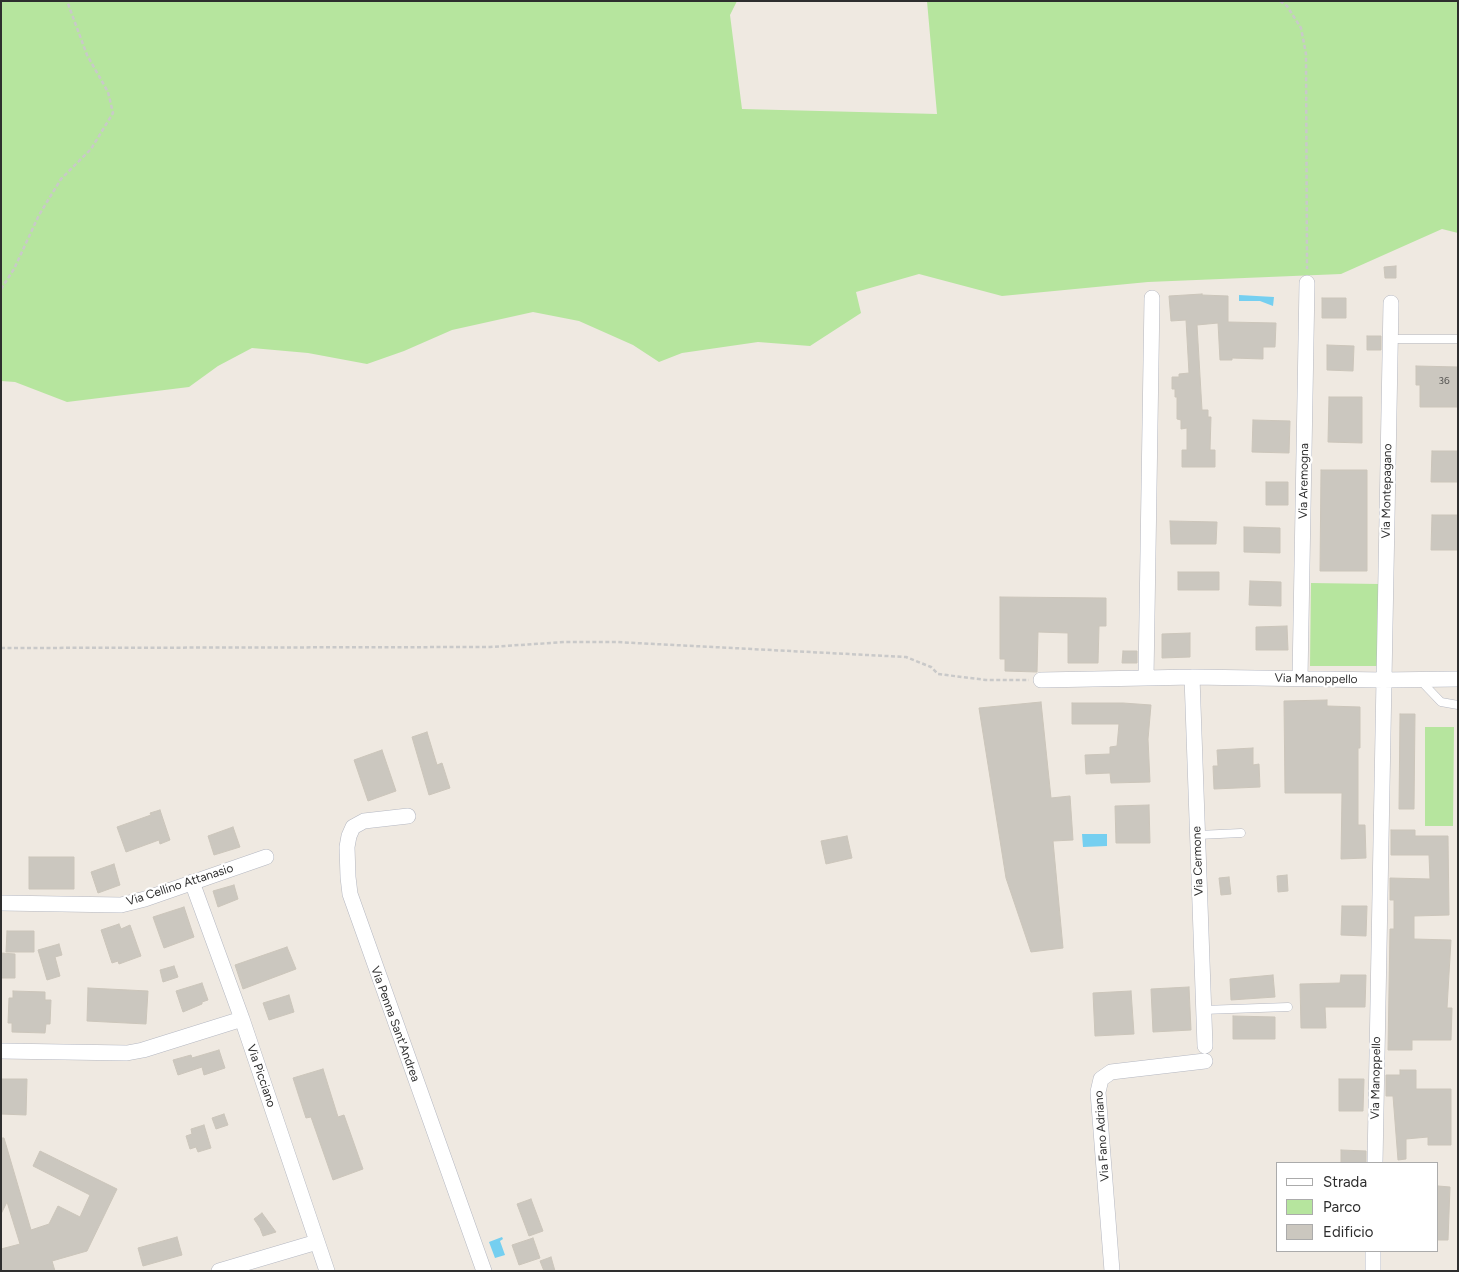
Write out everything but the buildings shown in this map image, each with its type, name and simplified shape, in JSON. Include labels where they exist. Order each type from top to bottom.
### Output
[{"type":"street","name":"Via Aremogna","points":[[1300,678],[1307,283]]},
{"type":"street","points":[[1146,678],[1152,298]]},
{"type":"street","name":"Via Montepagano","points":[[1383,680],[1391,303]]},
{"type":"street","name":"Via Manoppello","points":[[1041,680],[1192,676],[1383,680],[1375,1162]]},
{"type":"street","name":"Via Cermone","points":[[1192,676],[1205,1054]]},
{"type":"street","points":[[1383,680],[1458,679]]},
{"type":"street","name":"Via Penna Sant'Andrea","points":[[408,816],[361,822],[353,827],[347,847],[350,894],[484,1271]]},
{"type":"street","name":"Via Cellino Attanasio","points":[[1,903],[115,906],[137,901],[266,857]]},
{"type":"street","name":"Via Picciano","points":[[192,882],[242,1019],[327,1271]]},
{"type":"street","points":[[1,1050],[127,1053],[242,1019]]},
{"type":"street","name":"Via Fano Adriano","points":[[1112,1271],[1098,1092],[1101,1079],[1111,1072],[1205,1054]]},
{"type":"street","points":[[220,1271],[317,1242]]},
{"type":"street","points":[[1373,1252],[1373,1271]]},
{"type":"lane","points":[[1391,339],[1458,339]]},
{"type":"lane","points":[[1420,680],[1441,702],[1458,705]]},
{"type":"lane","points":[[1198,835],[1241,833]]},
{"type":"lane","points":[[1204,1010],[1288,1007]]},
{"type":"path","points":[[1,289],[14,269],[39,216],[61,179],[91,149],[113,113],[108,92],[87,55],[67,1]]},
{"type":"path","points":[[1280,1],[1287,6],[1301,28],[1306,54],[1307,283]]},
{"type":"path","points":[[1,648],[481,647],[565,642],[616,642],[906,657],[931,667],[938,674],[986,680],[1041,680]]},
{"type":"green space","points":[[1,1],[737,1],[730,15],[742,109],[937,114],[927,1],[1458,1],[1458,233],[1442,229],[1341,274],[1148,282],[1002,296],[919,274],[856,292],[861,313],[810,346],[758,342],[682,353],[659,362],[633,345],[579,321],[533,312],[452,330],[404,351],[367,364],[308,353],[252,348],[218,366],[189,387],[67,402],[15,382],[1,381]]},
{"type":"green space","points":[[1311,583],[1379,584],[1377,666],[1310,666]]},
{"type":"green space","points":[[1425,727],[1454,727],[1453,826],[1425,826]]},
{"type":"water","points":[[1239,295],[1274,297],[1273,306],[1260,301],[1239,301]]},
{"type":"water","points":[[1082,834],[1107,834],[1107,846],[1083,847]]},
{"type":"water","points":[[502,1237],[503,1239],[500,1241],[505,1255],[495,1258],[489,1242]]}]
